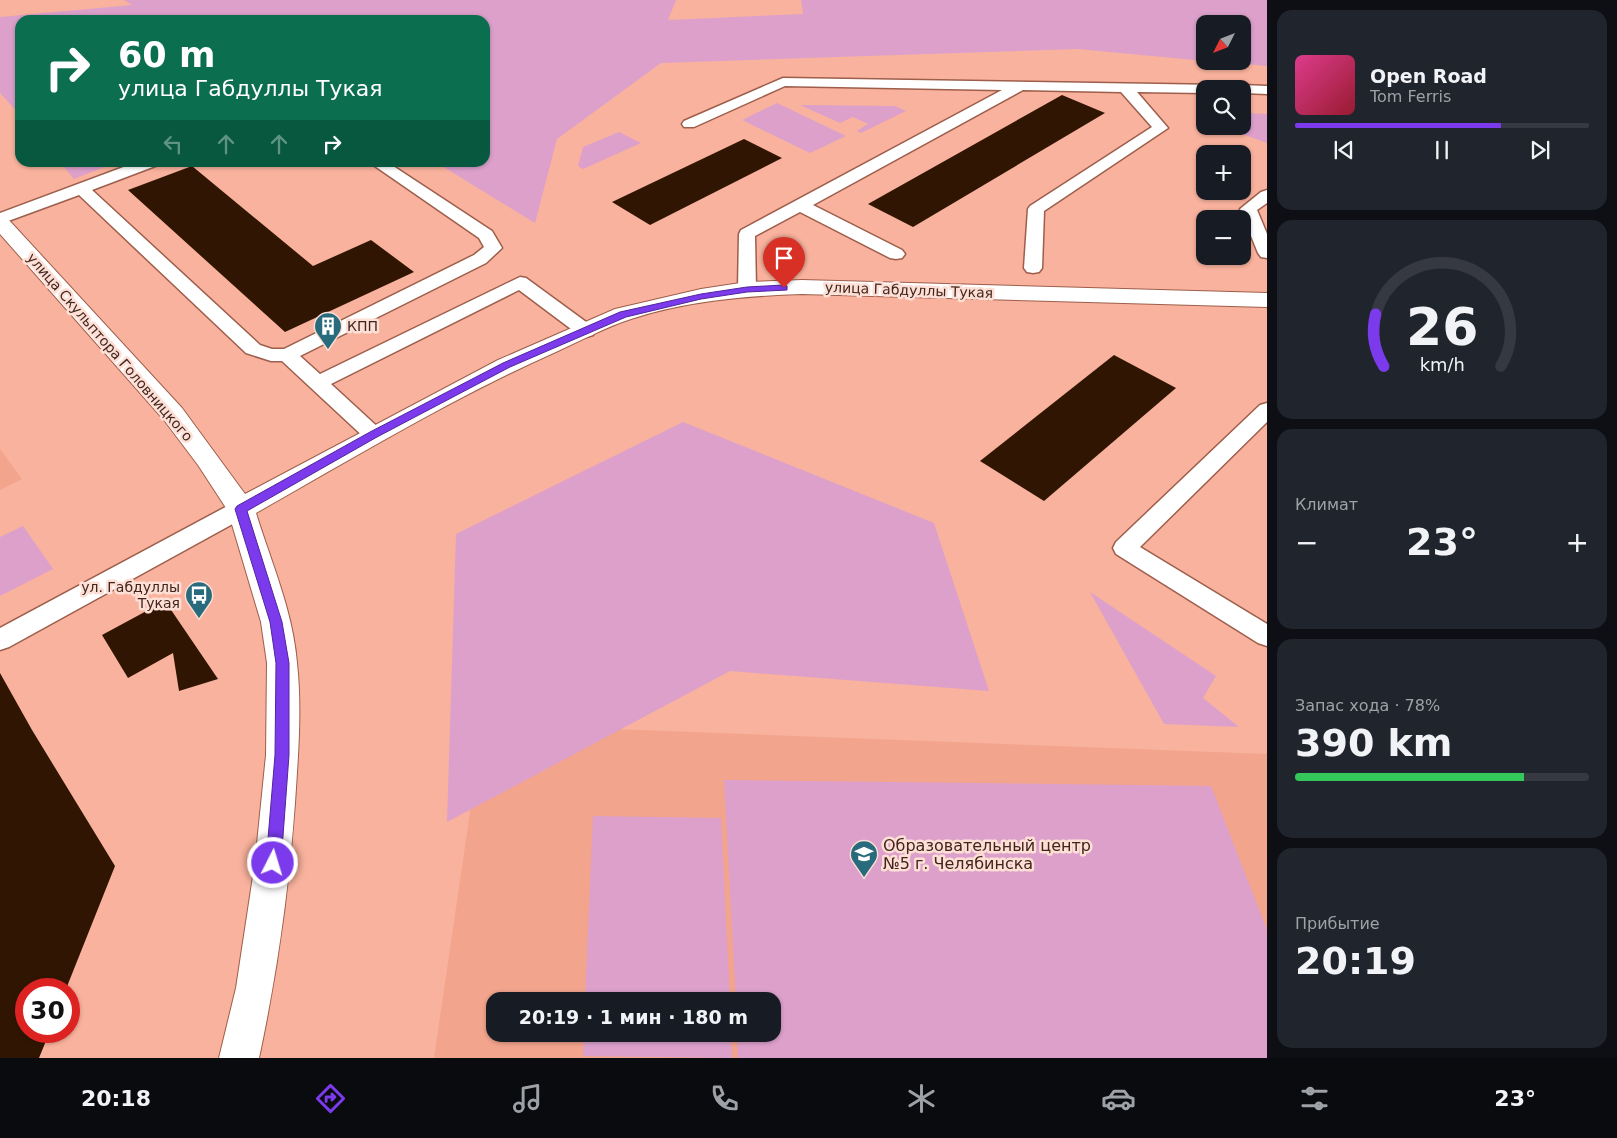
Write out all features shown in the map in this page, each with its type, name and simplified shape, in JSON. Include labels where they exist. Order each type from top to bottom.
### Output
[{"type":"street","name":"улица Скульптора Головницкого","points":[[0,221],[173,414],[241,509],[276,622],[282,663],[282,755],[273,863],[260,960],[239,1058]]},
{"type":"street","name":"улица Габдуллы Тукая","points":[[241,509],[374,435],[506,365],[623,314],[701,296],[747,289],[802,287],[1267,300]]},
{"type":"lane","points":[[689,124],[783,82],[1196,88]]},
{"type":"lane","points":[[747,289],[747,234],[1020,86]]},
{"type":"lane","points":[[1033,268],[1036,209],[1161,128],[1125,87]]},
{"type":"lane","points":[[1251,89],[1267,90]]},
{"type":"lane","points":[[0,221],[140,167]]},
{"type":"lane","points":[[82,189],[253,349],[271,354],[288,355],[480,259],[493,248],[486,235],[384,167]]},
{"type":"lane","points":[[1265,245],[1248,209],[1267,195]]},
{"type":"lane","points":[[800,205],[896,254]]},
{"type":"lane","points":[[318,383],[520,282],[586,331]]},
{"type":"lane","points":[[288,355],[374,435]]},
{"type":"lane","points":[[1267,410],[1124,548],[1267,636]]},
{"type":"lane","points":[[0,640],[241,509]]},
{"type":"shaded area","points":[[124,0],[676,0],[668,20],[803,14],[801,0],[1267,0],[1267,66],[1251,65],[1251,15],[1196,15],[1196,60],[1078,49],[661,63],[557,139],[535,223],[444,167],[490,167],[490,15],[22,15],[132,5]]},
{"type":"shaded area","points":[[15,16],[15,110],[0,93],[0,17]]},
{"type":"shaded area","points":[[777,103],[846,136],[810,153],[742,120]]},
{"type":"shaded area","points":[[800,105],[895,106],[906,111],[861,133],[857,131],[868,124],[853,117],[840,123]]},
{"type":"shaded area","points":[[1251,113],[1267,114],[1267,143],[1245,135],[1251,135]]},
{"type":"shaded area","points":[[619,132],[641,143],[583,169],[578,166],[583,147]]},
{"type":"shaded area","points":[[64,167],[104,167],[74,179]]},
{"type":"shaded area","points":[[683,422],[934,523],[989,691],[730,671],[447,822],[456,534]]},
{"type":"shaded area","points":[[0,449],[22,479],[0,490]]},
{"type":"shaded area","points":[[23,526],[53,569],[0,596],[0,537]]},
{"type":"shaded area","points":[[1090,592],[1216,676],[1203,698],[1239,727],[1164,724]]},
{"type":"shaded area","name":"Образовательный центр №5 г. Челябинска","points":[[483,724],[1267,754],[1267,1058],[434,1058]]},
{"type":"shaded area","points":[[724,780],[1211,786],[1267,930],[1267,1058],[738,1058],[737,1042],[781,1042],[781,992],[736,992]]},
{"type":"shaded area","points":[[593,816],[721,818],[730,992],[585,992]]},
{"type":"shaded area","points":[[584,1042],[731,1042],[732,1058],[583,1056]]},
{"type":"building","points":[[1062,95],[1105,113],[913,227],[868,204]]},
{"type":"building","points":[[744,139],[782,158],[650,225],[612,202]]},
{"type":"building","points":[[193,167],[313,266],[371,240],[414,272],[285,332],[128,190]]},
{"type":"building","points":[[1114,355],[1176,388],[1044,501],[980,461]]},
{"type":"building","points":[[165,601],[218,679],[179,691],[173,653],[128,678],[102,635]]},
{"type":"building","points":[[0,673],[32,730],[115,866],[70,978],[15,978],[15,1043],[45,1043],[39,1058],[0,1058]]},
{"type":"place","name":"КПП","points":[[328,350]]},
{"type":"place","name":"ул. Габдуллы Тукая","points":[[199,619]]},
{"type":"place","name":"Образовательный центр №5 г. Челябинска","points":[[864,878]]},
{"type":"route","points":[[273,863],[282,755],[282,663],[276,622],[241,509],[374,435],[506,365],[623,314],[701,296],[747,289],[784,288]]}]
